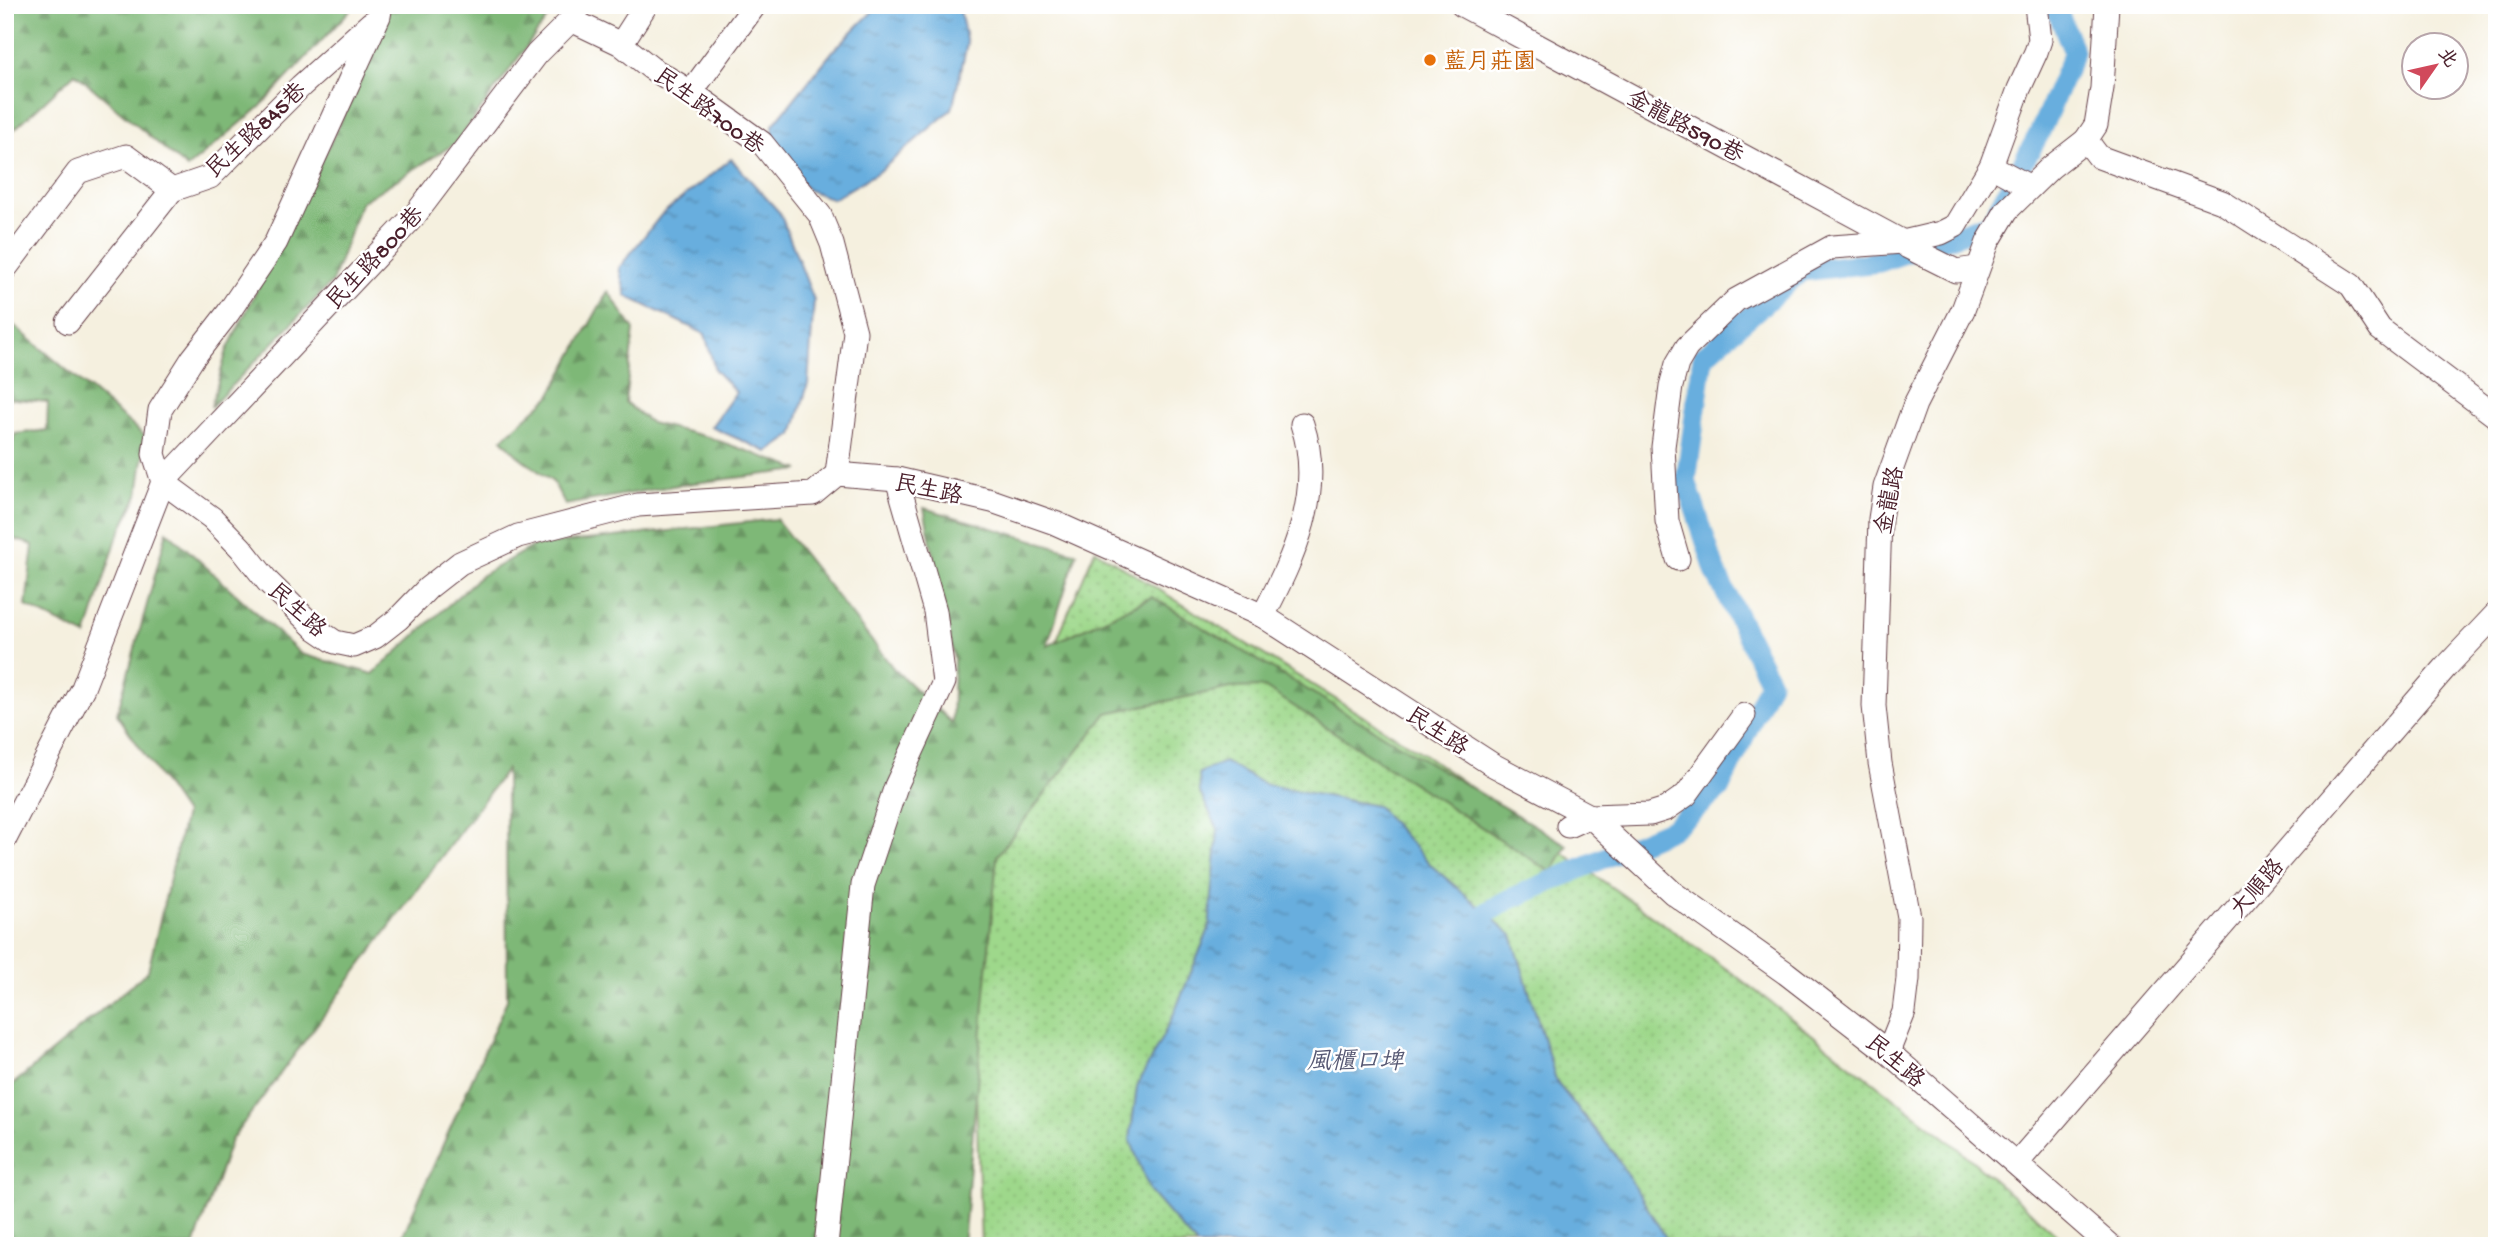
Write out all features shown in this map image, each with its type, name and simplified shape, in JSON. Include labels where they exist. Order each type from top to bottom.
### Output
[{"type":"street","points":[[621,44],[646,5]]},
{"type":"street","points":[[691,92],[755,5]]},
{"type":"street","name":"金龍路590巷","points":[[1462,5],[1932,259],[1956,271],[1977,268]]},
{"type":"street","points":[[1678,559],[1667,521],[1663,447],[1671,386],[1677,364],[1687,347],[1736,300],[1832,247],[1906,244],[1955,226],[1992,167],[2019,89],[2040,40],[2036,5]]},
{"type":"street","points":[[2107,5],[2102,88],[2096,125],[2086,140],[2099,157],[2222,202],[2351,285],[2380,329],[2497,417]]},
{"type":"street","points":[[5,839],[83,688],[163,482],[155,454],[160,410],[193,358],[229,313],[276,242],[380,11]]},
{"type":"street","name":"民生路845巷","points":[[172,190],[210,177],[380,11]]},
{"type":"street","name":"民生路700巷","points":[[575,13],[762,143],[820,215],[832,244],[855,332],[836,474]]},
{"type":"street","name":"民生路800巷","points":[[163,482],[415,215],[537,54],[575,13]]},
{"type":"street","name":"金龍路","points":[[1888,1052],[1904,1012],[1908,979],[1909,916],[1880,763],[1874,706],[1880,519],[1885,487],[1915,404],[1963,310],[1988,242],[2007,210],[2050,168],[2086,140]]},
{"type":"street","points":[[5,270],[78,172],[126,156],[172,190],[68,322]]},
{"type":"street","points":[[1992,167],[2030,187]]},
{"type":"street","points":[[1263,616],[1289,566],[1310,494],[1310,447],[1302,424]]},
{"type":"street","name":"民生路","points":[[163,482],[212,518],[268,582],[316,629],[335,642],[354,646],[374,637],[398,619],[428,588],[460,563],[518,536],[638,505],[813,494],[836,474],[897,480],[992,501],[1055,523],[1263,616],[1493,765],[1590,816],[1673,893],[1786,973],[1888,1052],[2110,1246]]},
{"type":"street","points":[[826,1246],[863,885],[896,786],[944,682],[935,611],[897,480]]},
{"type":"street","name":"大順路","points":[[2017,1163],[2445,668],[2497,613]]},
{"type":"street","points":[[1568,826],[1590,816],[1650,814],[1666,809],[1686,795],[1744,715]]},
{"type":"green space","points":[[5,5],[355,5],[260,107],[187,168],[75,73],[5,138]]},
{"type":"green space","points":[[388,5],[557,5],[456,143],[361,202],[332,282],[211,407],[227,350],[358,87]]},
{"type":"green space","points":[[608,291],[634,330],[625,402],[651,423],[708,437],[800,470],[678,485],[565,505],[554,483],[517,455],[502,439],[550,396]]},
{"type":"green space","points":[[5,318],[146,437],[138,495],[117,538],[86,636],[26,606],[33,545],[5,536],[5,452],[10,451],[15,434],[47,430],[48,402],[5,398]]},
{"type":"green space","points":[[924,508],[1077,553],[1047,646],[1152,597],[1567,845],[1551,872],[1264,687],[1231,688],[1107,713],[997,856],[963,1246],[398,1246],[507,1000],[506,770],[231,1140],[194,1246],[5,1246],[5,1091],[148,971],[185,814],[117,714],[167,531],[301,654],[373,674],[479,577],[533,546],[776,519],[894,669],[952,723],[954,659]]},
{"type":"green space","points":[[1095,550],[1424,754],[1735,975],[1952,1143],[2070,1246],[981,1246],[975,1062],[981,818]]},
{"type":"water","points":[[879,5],[959,5],[967,44],[952,109],[880,171],[833,199],[808,190],[773,151],[773,125],[833,51]]},
{"type":"water","points":[[731,159],[780,213],[814,300],[808,384],[793,435],[768,452],[711,427],[736,392],[715,370],[705,334],[626,296],[619,268],[662,214]]},
{"type":"water","name":"風櫃口埤","points":[[1224,762],[1264,784],[1377,806],[1432,866],[1512,935],[1557,1083],[1614,1153],[1671,1246],[1197,1246],[1150,1192],[1130,1139],[1137,1086],[1172,1018],[1209,929],[1218,829],[1200,793],[1199,773]]},
{"type":"waterway","points":[[1477,940],[1486,913],[1506,901],[1673,828],[1719,789],[1770,682],[1716,573],[1686,481],[1703,357],[1801,271],[1879,262],[1990,223],[2039,134],[2074,52],[2055,5]]},
{"type":"place","name":"藍月莊園","points":[[1430,60]]}]
